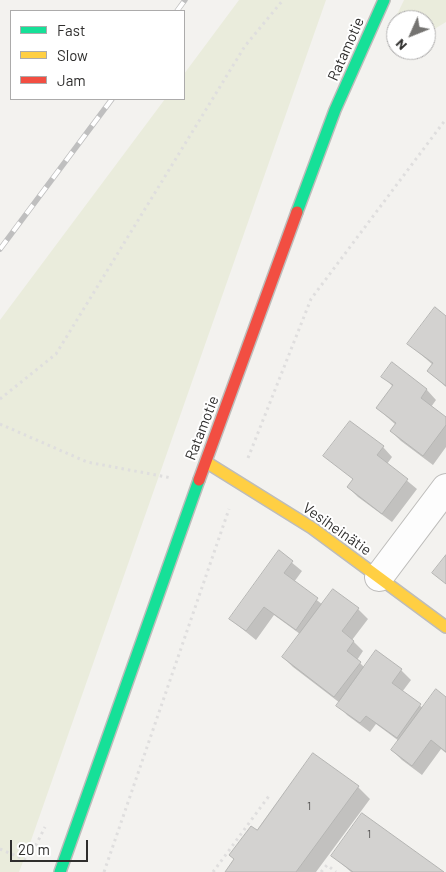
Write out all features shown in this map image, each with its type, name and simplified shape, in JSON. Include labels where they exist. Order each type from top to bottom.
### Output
[{"type":"street","name":"Ratamotie","points":[[61,871],[197,484],[335,110],[384,0]]},
{"type":"street","name":"Vesiheinätie","points":[[206,462],[312,528],[446,627]]},
{"type":"street","points":[[379,577],[446,488]]},
{"type":"path","points":[[0,399],[56,354],[245,46],[284,0]]},
{"type":"path","points":[[0,424],[87,462],[197,484]]},
{"type":"path","points":[[213,872],[269,796]]},
{"type":"path","points":[[0,849],[26,860],[34,849],[50,817],[76,829]]},
{"type":"path","points":[[322,872],[327,865],[336,872]]},
{"type":"green space","points":[[239,0],[326,0],[28,849],[19,872],[0,872],[0,320],[164,100],[185,100],[185,73]]},
{"type":"green space","points":[[404,0],[446,0],[446,22],[436,28],[436,10],[399,10]]},
{"type":"building","points":[[435,307],[446,316],[446,386],[427,371],[433,363],[407,344]]},
{"type":"building","points":[[392,362],[427,389],[421,398],[446,417],[446,425],[423,456],[390,431],[396,423],[376,408],[393,385],[381,377]]},
{"type":"building","points":[[350,421],[384,446],[377,455],[408,479],[382,514],[347,487],[353,479],[323,456]]},
{"type":"building","points":[[279,550],[293,561],[284,573],[318,598],[296,630],[264,607],[246,631],[229,619]]},
{"type":"building","points":[[446,555],[446,584],[432,573]]},
{"type":"building","points":[[333,589],[359,608],[342,631],[354,641],[347,651],[361,662],[334,697],[282,657]]},
{"type":"building","points":[[376,650],[402,669],[392,683],[421,704],[397,738],[366,716],[360,723],[336,706]]},
{"type":"building","points":[[436,689],[446,697],[446,752],[431,740],[412,766],[391,750]]},
{"type":"building","points":[[313,753],[359,786],[296,872],[225,872],[234,859],[229,855],[251,826],[257,830]]},
{"type":"building","points":[[362,813],[444,872],[353,872],[331,856]]},
{"type":"railway","points":[[178,10],[185,0]]},
{"type":"railway","points":[[0,249],[111,100]]},
{"type":"traffic: fast","points":[[297,212],[335,110],[384,0]]},
{"type":"traffic: fast","points":[[60,872],[199,480]]},
{"type":"traffic: slow","points":[[206,462],[312,528],[446,627]]},
{"type":"traffic: jam","points":[[199,480],[297,212]]}]
